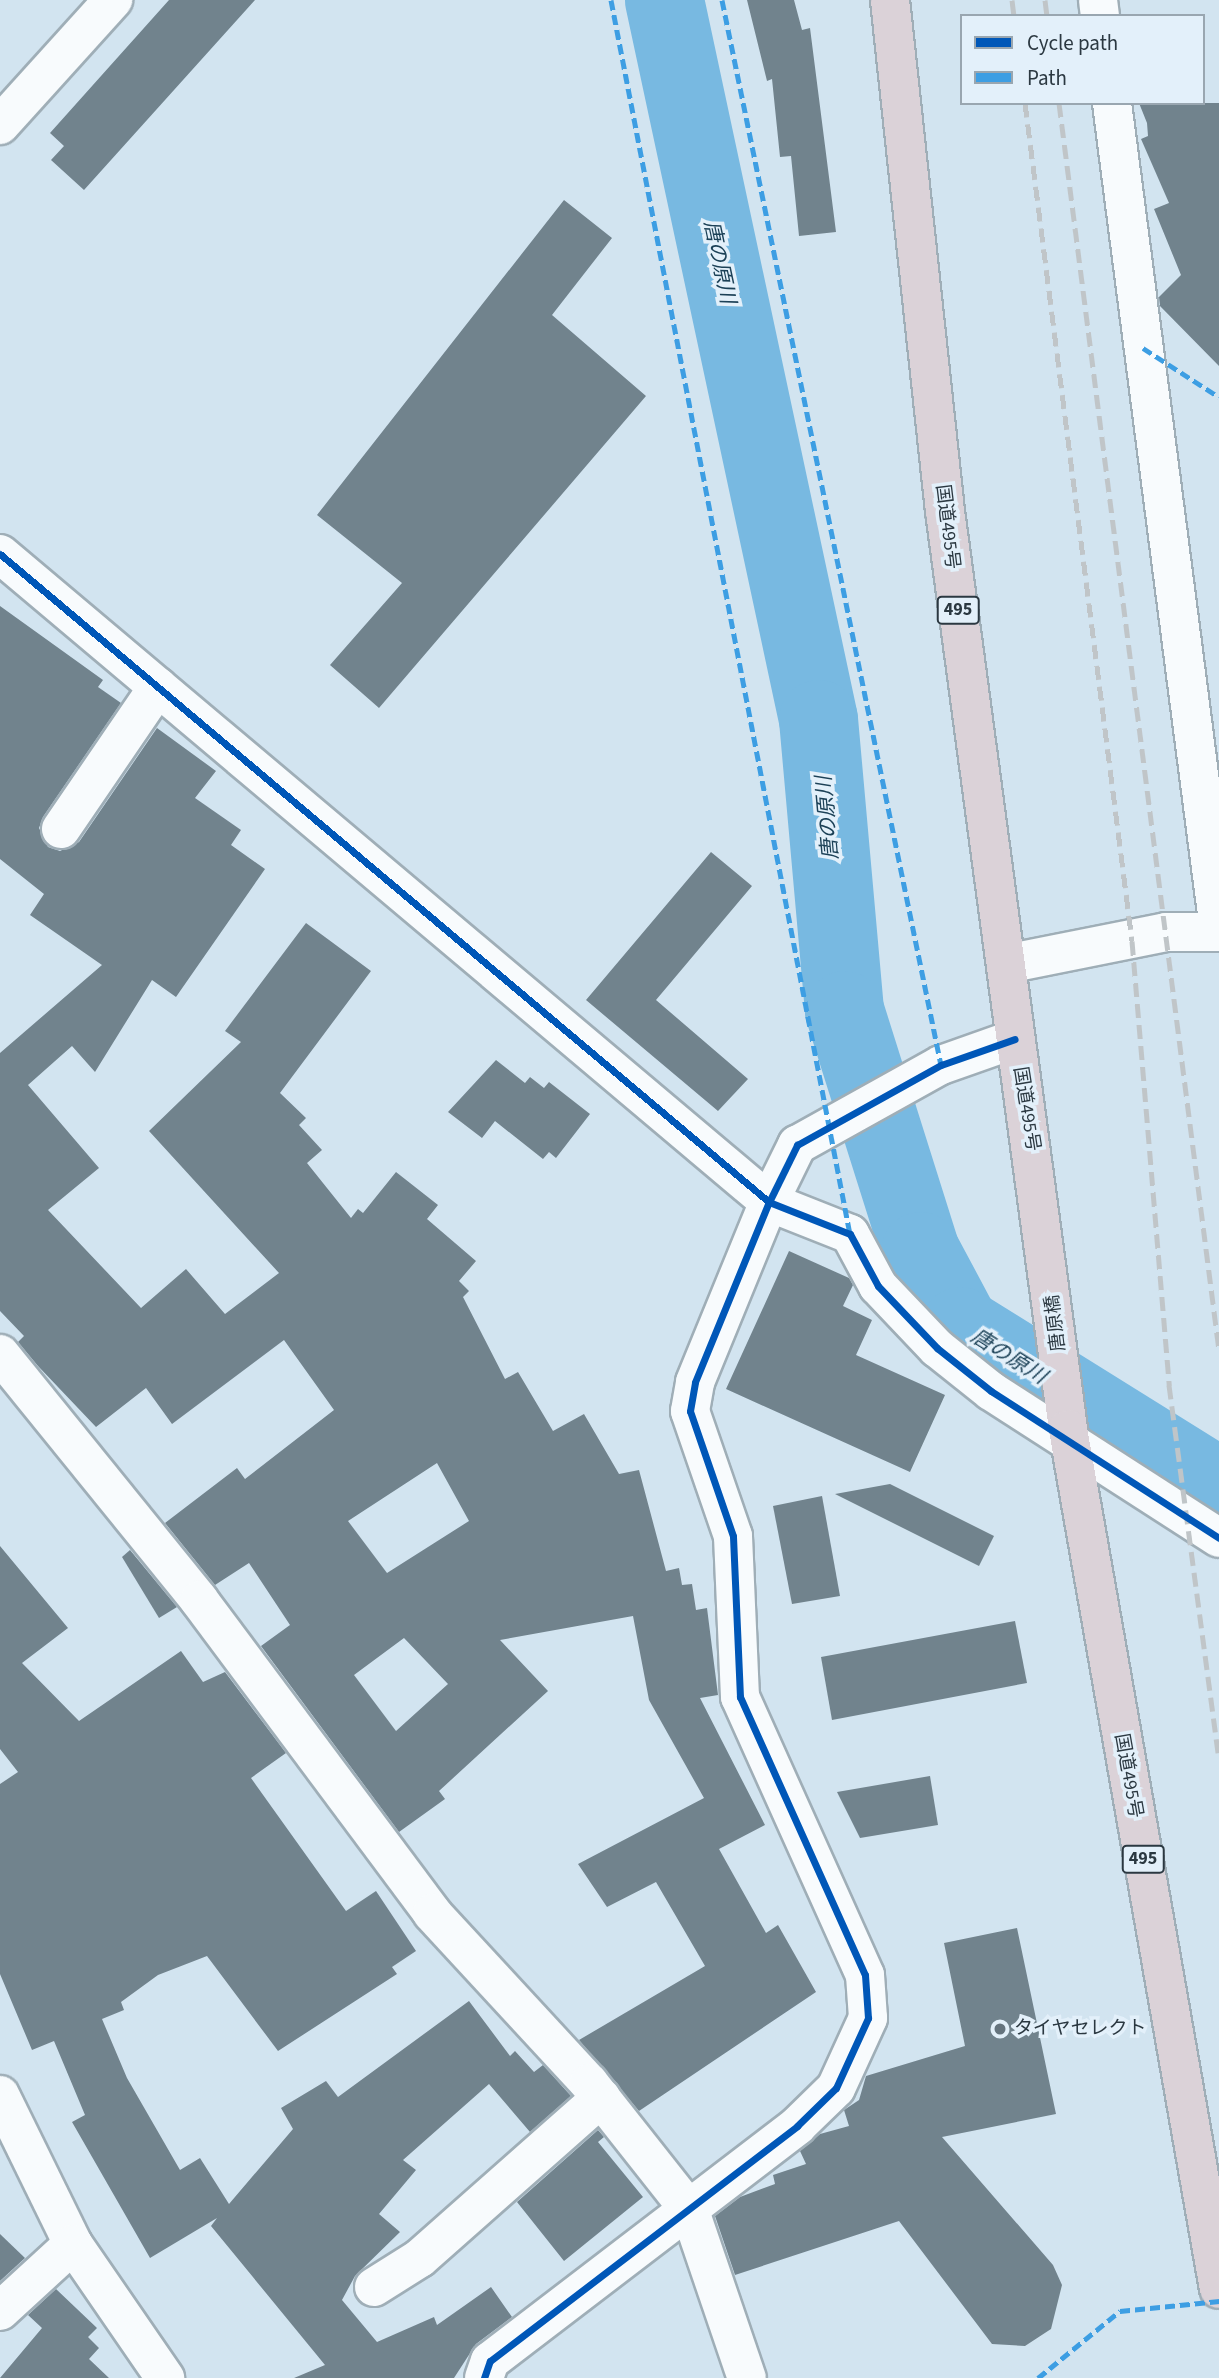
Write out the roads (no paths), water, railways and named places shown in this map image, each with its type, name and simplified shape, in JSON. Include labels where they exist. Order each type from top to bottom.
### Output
[{"type":"highway","name":"国道495号","points":[[890,0],[945,511],[1015,1039],[1043,1218]]},
{"type":"highway","name":"唐原橋","points":[[1043,1218],[1070,1436]]},
{"type":"highway","name":"国道495号","points":[[1070,1436],[1219,2289]]},
{"type":"street","points":[[0,125],[113,0]]},
{"type":"street","points":[[1006,964],[1166,932],[1219,931],[1112,105]]},
{"type":"street","points":[[0,554],[769,1202],[850,1234],[878,1286],[937,1348],[1219,1538]]},
{"type":"street","points":[[61,830],[158,687]]},
{"type":"street","points":[[484,2378],[490,2361],[690,2211],[836,2088],[868,2018],[865,1975],[740,1698],[733,1536],[690,1411],[695,1382],[769,1202],[797,1145],[940,1065],[1015,1039]]},
{"type":"street","points":[[0,1354],[199,1600],[432,1913],[601,2098],[690,2211],[747,2378]]},
{"type":"street","points":[[0,2095],[73,2244],[164,2378]]},
{"type":"street","points":[[374,2287],[420,2258],[601,2098]]},
{"type":"street","points":[[0,2311],[73,2244]]},
{"type":"waterway","name":"唐の原川","points":[[664,0],[818,719],[844,1010],[920,1251],[960,1326],[1219,1487]]},
{"type":"railway","points":[[1012,0],[1014,14]]},
{"type":"railway","points":[[1045,0],[1047,14]]},
{"type":"railway","points":[[1025,105],[1132,941],[1169,1385],[1219,1758]]},
{"type":"railway","points":[[1059,105],[1219,1350]]},
{"type":"place","name":"タイヤセレクト","points":[[1000,2029]]}]
